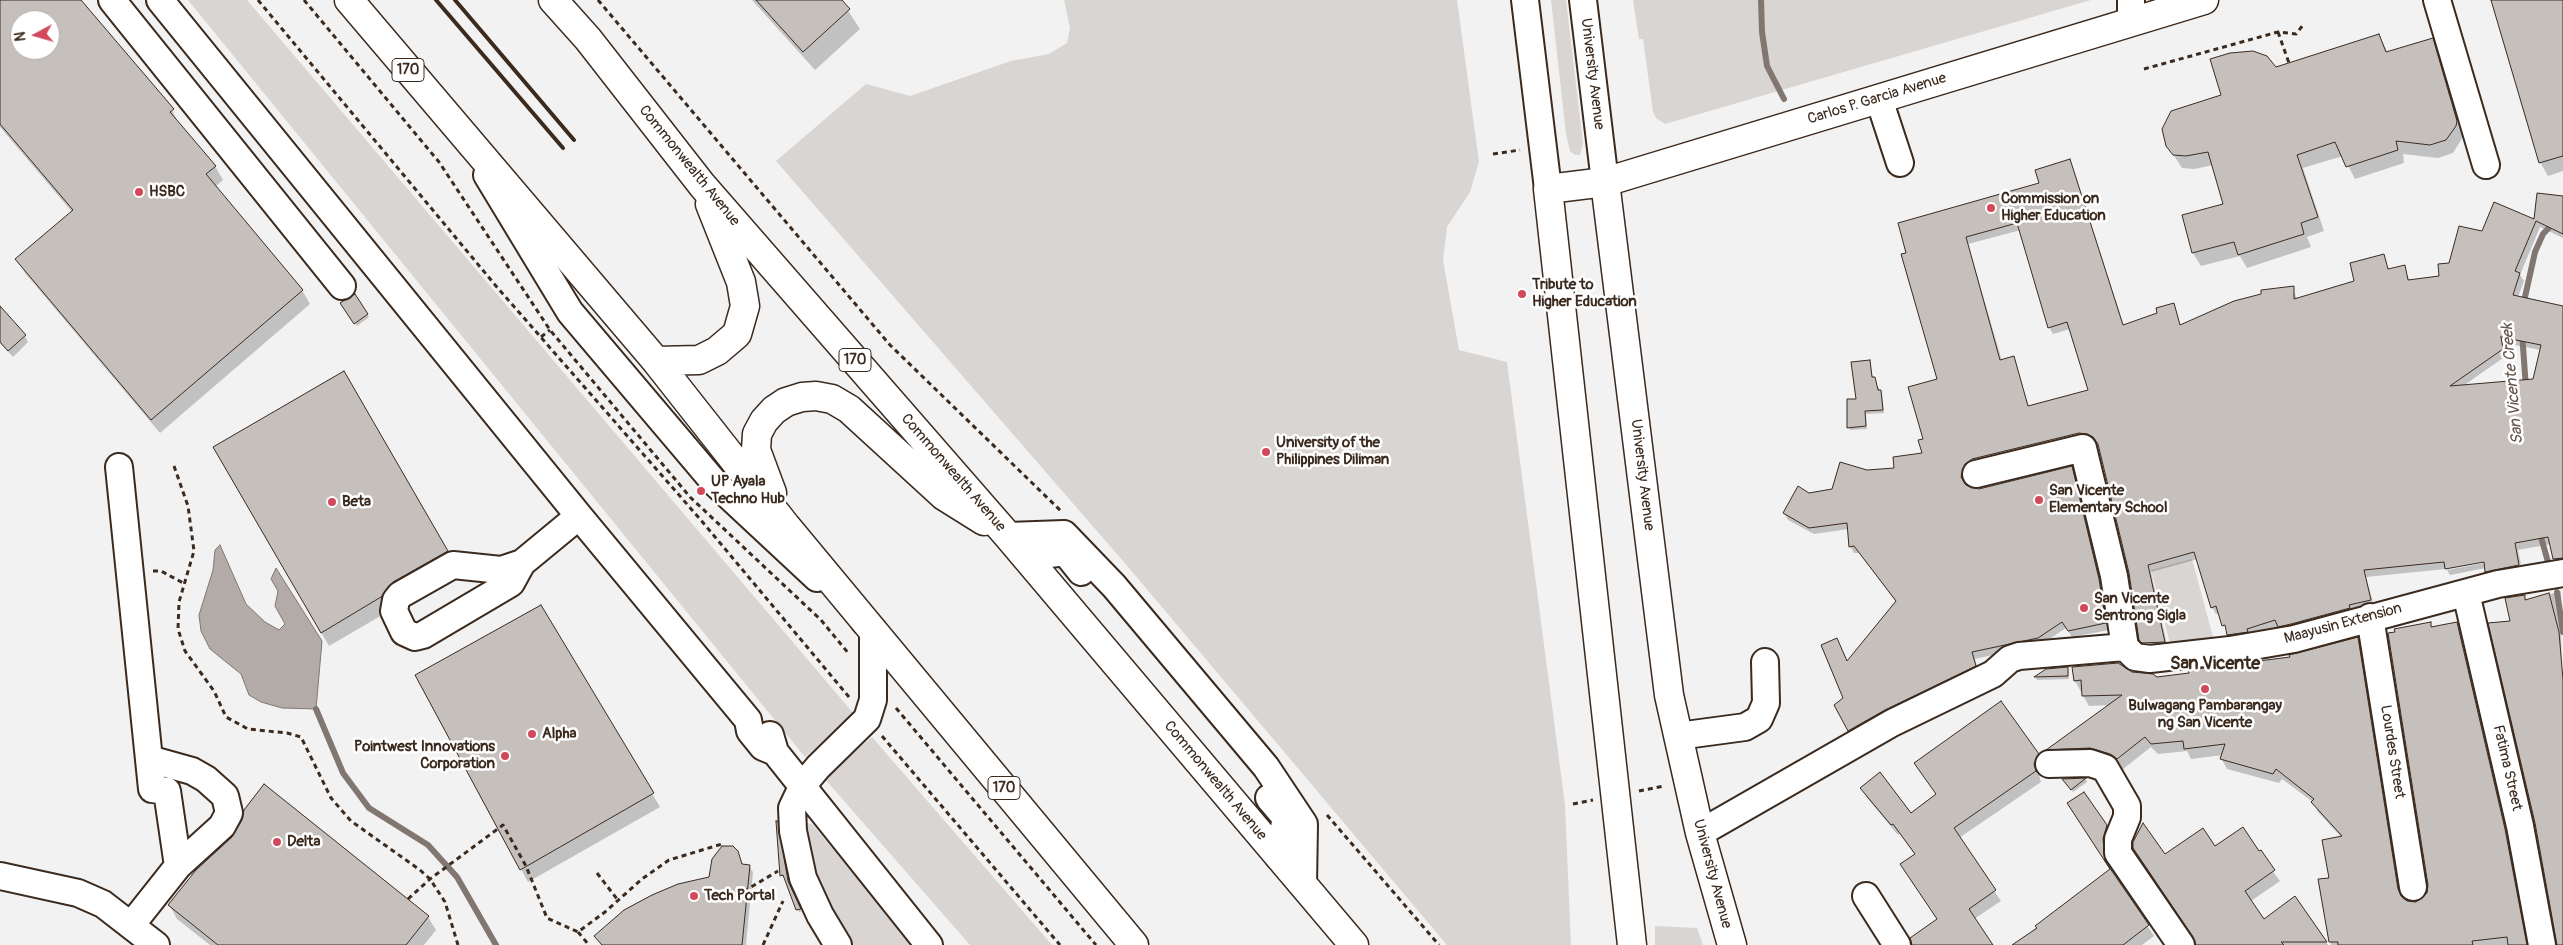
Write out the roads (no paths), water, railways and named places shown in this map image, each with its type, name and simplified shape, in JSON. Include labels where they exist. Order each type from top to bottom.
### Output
[{"type":"main road","name":"170","points":[[349,0],[466,140],[656,361],[786,526],[1134,945]]},
{"type":"main road","name":"Commonwealth Avenue","points":[[553,0],[588,39],[702,185],[1008,536],[1354,945]]},
{"type":"main road","name":"Carlos P. Garcia Avenue","points":[[1548,189],[1605,182],[1879,99],[2131,11],[2204,0]]},
{"type":"main road","name":"University Avenue","points":[[1605,182],[1669,695],[1687,782],[1732,945]]},
{"type":"main road","points":[[656,361],[699,360],[717,351],[737,334],[745,306],[741,282],[702,185]]},
{"type":"main road","points":[[1548,189],[1617,796],[1632,945]]},
{"type":"main road","points":[[786,526],[760,465],[756,450],[757,434],[764,421],[774,410],[786,402],[802,397],[816,396],[832,399],[849,409],[944,496],[1008,536]]},
{"type":"street","points":[[112,0],[342,286]]},
{"type":"street","points":[[160,0],[579,516],[748,720],[750,731],[763,747],[776,752],[929,945]]},
{"type":"street","points":[[1525,0],[1548,189]]},
{"type":"street","name":"University Avenue","points":[[1583,0],[1605,182]]},
{"type":"street","points":[[2437,0],[2486,165]]},
{"type":"street","points":[[1879,99],[1900,163]]},
{"type":"street","points":[[466,140],[560,323],[701,491],[873,630],[874,691],[867,719],[818,766],[803,785],[792,808],[793,831],[803,878],[820,915],[838,945]]},
{"type":"street","points":[[1700,833],[1892,723],[2002,667],[2019,656],[2125,647],[2114,576],[2083,448],[1976,474]]},
{"type":"street","points":[[119,467],[152,789],[167,791],[178,866]]},
{"type":"street","points":[[522,562],[579,516]]},
{"type":"street","points":[[1008,536],[1064,534],[1114,586],[1266,768],[1304,824],[1303,885]]},
{"type":"street","name":"Maayusin Extension","points":[[2125,647],[2135,657],[2150,658],[2230,650],[2294,639],[2498,584],[2563,573]]},
{"type":"street","name":"Fatima Street","points":[[2466,593],[2520,826],[2542,945]]},
{"type":"street","name":"Lourdes Street","points":[[2370,617],[2413,887]]},
{"type":"street","points":[[1678,736],[1745,728],[1759,720],[1766,703],[1765,662]]},
{"type":"street","points":[[132,924],[178,866],[222,826],[228,812],[225,796],[206,779],[192,771],[150,759]]},
{"type":"street","points":[[2049,764],[2090,763],[2105,768],[2127,806],[2127,817],[2118,839],[2118,853],[2181,945]]},
{"type":"street","points":[[0,876],[78,893],[103,904],[132,924],[156,945]]},
{"type":"street","points":[[1866,896],[1897,945]]},
{"type":"waterway","points":[[1761,0],[1762,32],[1767,66],[1784,99]]},
{"type":"waterway","name":"San Vicente Creek","points":[[2523,306],[2535,252],[2543,234],[2563,213]]},
{"type":"waterway","name":"San Vicente Creek","points":[[2522,333],[2526,388]]},
{"type":"waterway","name":"San Vicente Creek","points":[[2539,530],[2548,562]]},
{"type":"waterway","name":"San Vicente Creek","points":[[2557,592],[2563,632]]},
{"type":"waterway","points":[[316,709],[343,773],[369,808],[428,845],[457,877],[496,945]]},
{"type":"railway","points":[[436,0],[563,148]]},
{"type":"railway","points":[[455,0],[574,140]]},
{"type":"place","name":"HSBC","points":[[139,192]]},
{"type":"place","name":"Commission on Higher Education","points":[[1991,208]]},
{"type":"place","name":"Tribute to Higher Education","points":[[1522,294]]},
{"type":"place","name":"University of the Philippines Diliman","points":[[1266,452]]},
{"type":"place","name":"UP Ayala Techno Hub","points":[[701,491]]},
{"type":"place","name":"San Vicente Elementary School","points":[[2039,500]]},
{"type":"place","name":"Beta","points":[[332,502]]},
{"type":"place","name":"San Vicente Sentrong Sigla","points":[[2084,608]]},
{"type":"place","name":"Bulwagang Pambarangay ng San Vicente","points":[[2205,689]]},
{"type":"place","name":"Alpha","points":[[532,734]]},
{"type":"place","name":"Pointwest Innovations Corporation","points":[[505,756]]},
{"type":"place","name":"Delta","points":[[277,842]]},
{"type":"place","name":"Tech Portal","points":[[694,896]]},
{"type":"district","name":"San Vicente","points":[[2215,664]]}]
